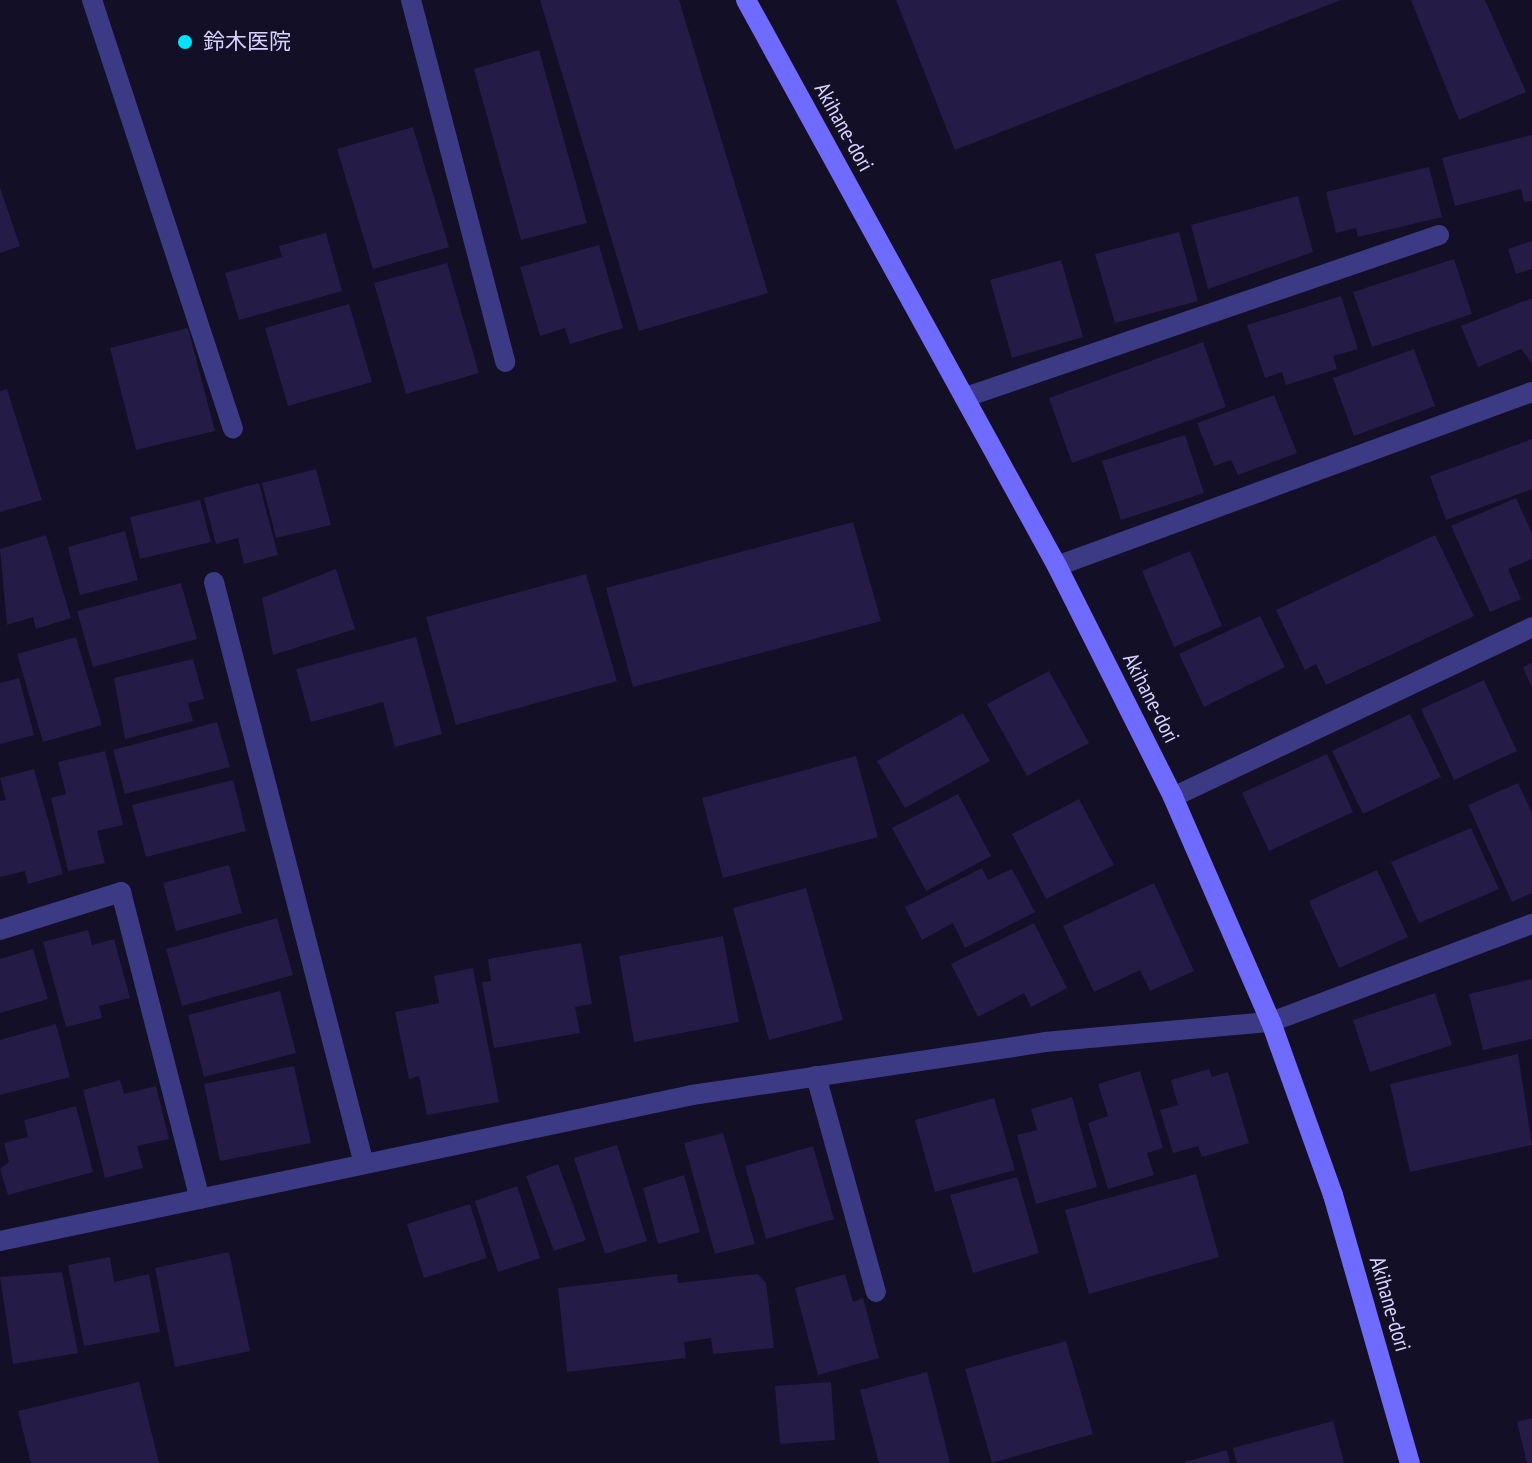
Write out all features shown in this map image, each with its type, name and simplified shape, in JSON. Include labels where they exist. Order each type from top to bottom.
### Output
[{"type":"street","points":[[92,0],[233,428]]},
{"type":"street","points":[[411,0],[505,362]]},
{"type":"street","name":"Akihane-dori","points":[[746,0],[1057,566],[1173,797],[1271,1022],[1333,1195],[1410,1463]]},
{"type":"street","points":[[966,397],[1439,235]]},
{"type":"street","points":[[1057,566],[1532,392]]},
{"type":"street","points":[[214,582],[364,1164]]},
{"type":"street","points":[[1173,797],[1532,627]]},
{"type":"street","points":[[0,928],[121,892],[200,1199]]},
{"type":"street","points":[[0,1241],[364,1164],[816,1076],[1045,1042],[1271,1022],[1532,924]]},
{"type":"street","points":[[816,1076],[876,1292]]},
{"type":"building","points":[[540,0],[679,0],[768,293],[639,331]]},
{"type":"building","points":[[896,0],[1341,0],[955,150]]},
{"type":"building","points":[[1411,0],[1485,0],[1526,92],[1459,120]]},
{"type":"building","points":[[539,50],[587,223],[521,240],[474,69]]},
{"type":"building","points":[[413,127],[449,247],[373,269],[337,149]]},
{"type":"building","points":[[1532,135],[1532,201],[1524,202],[1521,189],[1455,206],[1442,158]]},
{"type":"building","points":[[1429,167],[1442,217],[1358,237],[1356,228],[1336,233],[1326,192]]},
{"type":"building","points":[[0,188],[20,246],[0,253]]},
{"type":"building","points":[[1298,196],[1313,252],[1208,289],[1191,225]]},
{"type":"building","points":[[1179,232],[1198,301],[1115,323],[1095,254]]},
{"type":"building","points":[[326,233],[342,291],[239,320],[225,273],[282,257],[279,246]]},
{"type":"building","points":[[1532,241],[1532,269],[1516,274],[1508,249]]},
{"type":"building","points":[[599,245],[623,328],[570,344],[565,328],[540,336],[520,267]]},
{"type":"building","points":[[1454,259],[1472,314],[1372,347],[1353,292]]},
{"type":"building","points":[[1061,260],[1083,337],[1012,358],[990,280]]},
{"type":"building","points":[[447,263],[479,373],[406,394],[374,283]]},
{"type":"building","points":[[1341,296],[1358,349],[1333,356],[1337,369],[1286,385],[1282,372],[1265,378],[1247,325]]},
{"type":"building","points":[[1532,298],[1532,363],[1521,349],[1478,367],[1461,326]]},
{"type":"building","points":[[349,304],[372,382],[288,406],[265,328]]},
{"type":"building","points":[[188,328],[215,431],[136,450],[110,348]]},
{"type":"building","points":[[1203,342],[1226,407],[1072,463],[1049,398]]},
{"type":"building","points":[[1414,349],[1435,406],[1354,436],[1333,378]]},
{"type":"building","points":[[7,389],[42,500],[0,512],[0,391]]},
{"type":"building","points":[[1274,395],[1297,453],[1238,475],[1231,460],[1214,466],[1197,423]]},
{"type":"building","points":[[1185,435],[1204,493],[1121,520],[1102,461]]},
{"type":"building","points":[[1532,439],[1532,489],[1446,520],[1430,476]]},
{"type":"building","points":[[316,469],[331,525],[276,538],[262,483]]},
{"type":"building","points":[[259,483],[278,555],[244,564],[238,538],[216,544],[204,498]]},
{"type":"building","points":[[1516,498],[1532,533],[1532,559],[1508,569],[1521,599],[1490,612],[1451,526]]},
{"type":"building","points":[[200,500],[211,542],[140,559],[130,517]]},
{"type":"building","points":[[853,522],[881,621],[633,687],[606,588]]},
{"type":"building","points":[[125,531],[138,580],[80,595],[68,547]]},
{"type":"building","points":[[46,535],[71,618],[36,629],[33,617],[7,625],[0,549]]},
{"type":"building","points":[[1435,535],[1474,616],[1326,685],[1316,664],[1305,670],[1276,610]]},
{"type":"building","points":[[1190,551],[1222,626],[1174,647],[1142,571]]},
{"type":"building","points":[[336,569],[355,629],[273,655],[262,598]]},
{"type":"building","points":[[586,574],[617,681],[456,725],[426,617]]},
{"type":"building","points":[[181,583],[197,639],[93,667],[77,611]]},
{"type":"building","points":[[1260,616],[1285,667],[1204,707],[1179,654]]},
{"type":"building","points":[[76,637],[102,725],[43,742],[17,654]]},
{"type":"building","points":[[416,637],[442,734],[395,747],[383,702],[311,722],[296,669]]},
{"type":"building","points":[[193,659],[204,699],[188,703],[193,721],[125,739],[114,678]]},
{"type":"building","points":[[1532,663],[1532,688],[1523,667]]},
{"type":"building","points":[[1049,671],[1089,743],[1027,776],[987,704]]},
{"type":"building","points":[[19,678],[34,735],[0,744],[0,683]]},
{"type":"building","points":[[1484,680],[1517,751],[1454,780],[1421,709]]},
{"type":"building","points":[[963,713],[990,761],[905,808],[877,761]]},
{"type":"building","points":[[1410,714],[1441,777],[1363,814],[1332,751]]},
{"type":"building","points":[[217,722],[230,767],[125,794],[113,750]]},
{"type":"building","points":[[105,751],[123,825],[97,831],[105,863],[68,871],[51,798],[66,794],[58,762]]},
{"type":"building","points":[[1327,754],[1353,812],[1269,851],[1242,793]]},
{"type":"building","points":[[856,756],[878,837],[723,878],[702,798]]},
{"type":"building","points":[[34,769],[63,874],[28,884],[25,871],[0,877],[0,801],[6,800],[0,778]]},
{"type":"building","points":[[233,780],[246,831],[146,857],[132,805]]},
{"type":"building","points":[[1518,783],[1532,813],[1532,893],[1512,902],[1468,805]]},
{"type":"building","points":[[958,794],[991,856],[926,891],[892,828]]},
{"type":"building","points":[[1079,799],[1114,865],[1046,899],[1012,834]]},
{"type":"building","points":[[1471,828],[1499,889],[1419,923],[1391,862]]},
{"type":"building","points":[[229,865],[242,913],[176,931],[163,883]]},
{"type":"building","points":[[982,868],[988,880],[1012,869],[1035,912],[965,948],[953,923],[922,940],[905,907]]},
{"type":"building","points":[[1377,870],[1408,937],[1339,968],[1309,901]]},
{"type":"building","points":[[1154,883],[1194,971],[1150,991],[1140,970],[1094,992],[1063,926]]},
{"type":"building","points":[[806,888],[843,1020],[769,1040],[733,908]]},
{"type":"building","points":[[277,918],[293,975],[182,1006],[166,949]]},
{"type":"building","points":[[1034,923],[1067,988],[1031,1007],[1024,993],[978,1017],[951,964]]},
{"type":"building","points":[[88,930],[92,945],[114,939],[130,998],[99,1006],[102,1018],[66,1027],[43,942]]},
{"type":"building","points":[[723,936],[739,1022],[634,1042],[619,956]]},
{"type":"building","points":[[581,943],[592,1004],[575,1007],[580,1033],[494,1048],[482,982],[491,981],[488,959]]},
{"type":"building","points":[[33,949],[48,999],[0,1013],[0,959]]},
{"type":"building","points":[[473,968],[499,1102],[427,1115],[419,1076],[409,1079],[395,1012],[439,1003],[434,976]]},
{"type":"building","points":[[1532,979],[1532,1039],[1483,1050],[1469,994]]},
{"type":"building","points":[[280,991],[296,1053],[204,1077],[188,1015]]},
{"type":"building","points":[[1435,993],[1452,1045],[1370,1072],[1353,1020]]},
{"type":"building","points":[[56,1024],[70,1077],[0,1095],[0,1040]]},
{"type":"building","points":[[1518,1054],[1532,1145],[1410,1172],[1390,1084]]},
{"type":"building","points":[[294,1066],[311,1143],[220,1161],[204,1084]]},
{"type":"building","points":[[1209,1069],[1212,1077],[1228,1072],[1249,1143],[1202,1157],[1198,1146],[1173,1153],[1160,1110],[1178,1105],[1171,1080]]},
{"type":"building","points":[[1140,1071],[1163,1148],[1147,1153],[1154,1175],[1108,1189],[1088,1123],[1108,1116],[1098,1084]]},
{"type":"building","points":[[120,1080],[124,1094],[156,1086],[169,1139],[137,1146],[143,1168],[105,1178],[83,1090]]},
{"type":"building","points":[[1072,1097],[1097,1187],[1036,1204],[1017,1135],[1037,1130],[1031,1109]]},
{"type":"building","points":[[994,1098],[1015,1170],[935,1192],[915,1120]]},
{"type":"building","points":[[76,1106],[93,1172],[8,1195],[0,1169],[9,1162],[4,1143],[28,1137],[24,1120]]},
{"type":"building","points":[[723,1133],[755,1244],[715,1254],[684,1143]]},
{"type":"building","points":[[617,1145],[647,1241],[605,1254],[574,1158]]},
{"type":"building","points":[[813,1146],[834,1219],[766,1239],[745,1166]]},
{"type":"building","points":[[558,1164],[586,1240],[554,1251],[526,1176]]},
{"type":"building","points":[[1196,1174],[1219,1257],[1089,1294],[1065,1210]]},
{"type":"building","points":[[684,1175],[700,1232],[658,1244],[643,1188]]},
{"type":"building","points":[[1017,1177],[1039,1253],[973,1273],[950,1195]]},
{"type":"building","points":[[517,1186],[540,1258],[498,1272],[475,1201]]},
{"type":"building","points":[[470,1204],[487,1258],[424,1278],[407,1224]]},
{"type":"building","points":[[229,1252],[250,1351],[175,1367],[155,1268]]},
{"type":"building","points":[[110,1257],[114,1282],[149,1274],[160,1332],[84,1346],[68,1265]]},
{"type":"building","points":[[62,1272],[78,1353],[13,1364],[0,1277]]},
{"type":"building","points":[[677,1274],[678,1283],[758,1274],[766,1283],[774,1348],[713,1354],[711,1338],[684,1342],[686,1358],[567,1372],[558,1288]]},
{"type":"building","points":[[845,1274],[853,1302],[863,1298],[879,1358],[818,1375],[795,1288]]},
{"type":"building","points":[[1066,1341],[1093,1434],[992,1463],[965,1369]]},
{"type":"building","points":[[927,1372],[950,1463],[879,1463],[860,1390]]},
{"type":"building","points":[[139,1382],[159,1463],[31,1463],[18,1411]]},
{"type":"building","points":[[831,1382],[835,1440],[780,1444],[775,1386]]},
{"type":"building","points":[[1532,1418],[1532,1463],[1527,1463],[1517,1422]]},
{"type":"building","points":[[1333,1421],[1344,1463],[1237,1463],[1233,1448]]},
{"type":"building","points":[[1227,1450],[1230,1463],[1185,1463],[1185,1462]]},
{"type":"place","name":"鈴木医院","points":[[185,42]]}]
